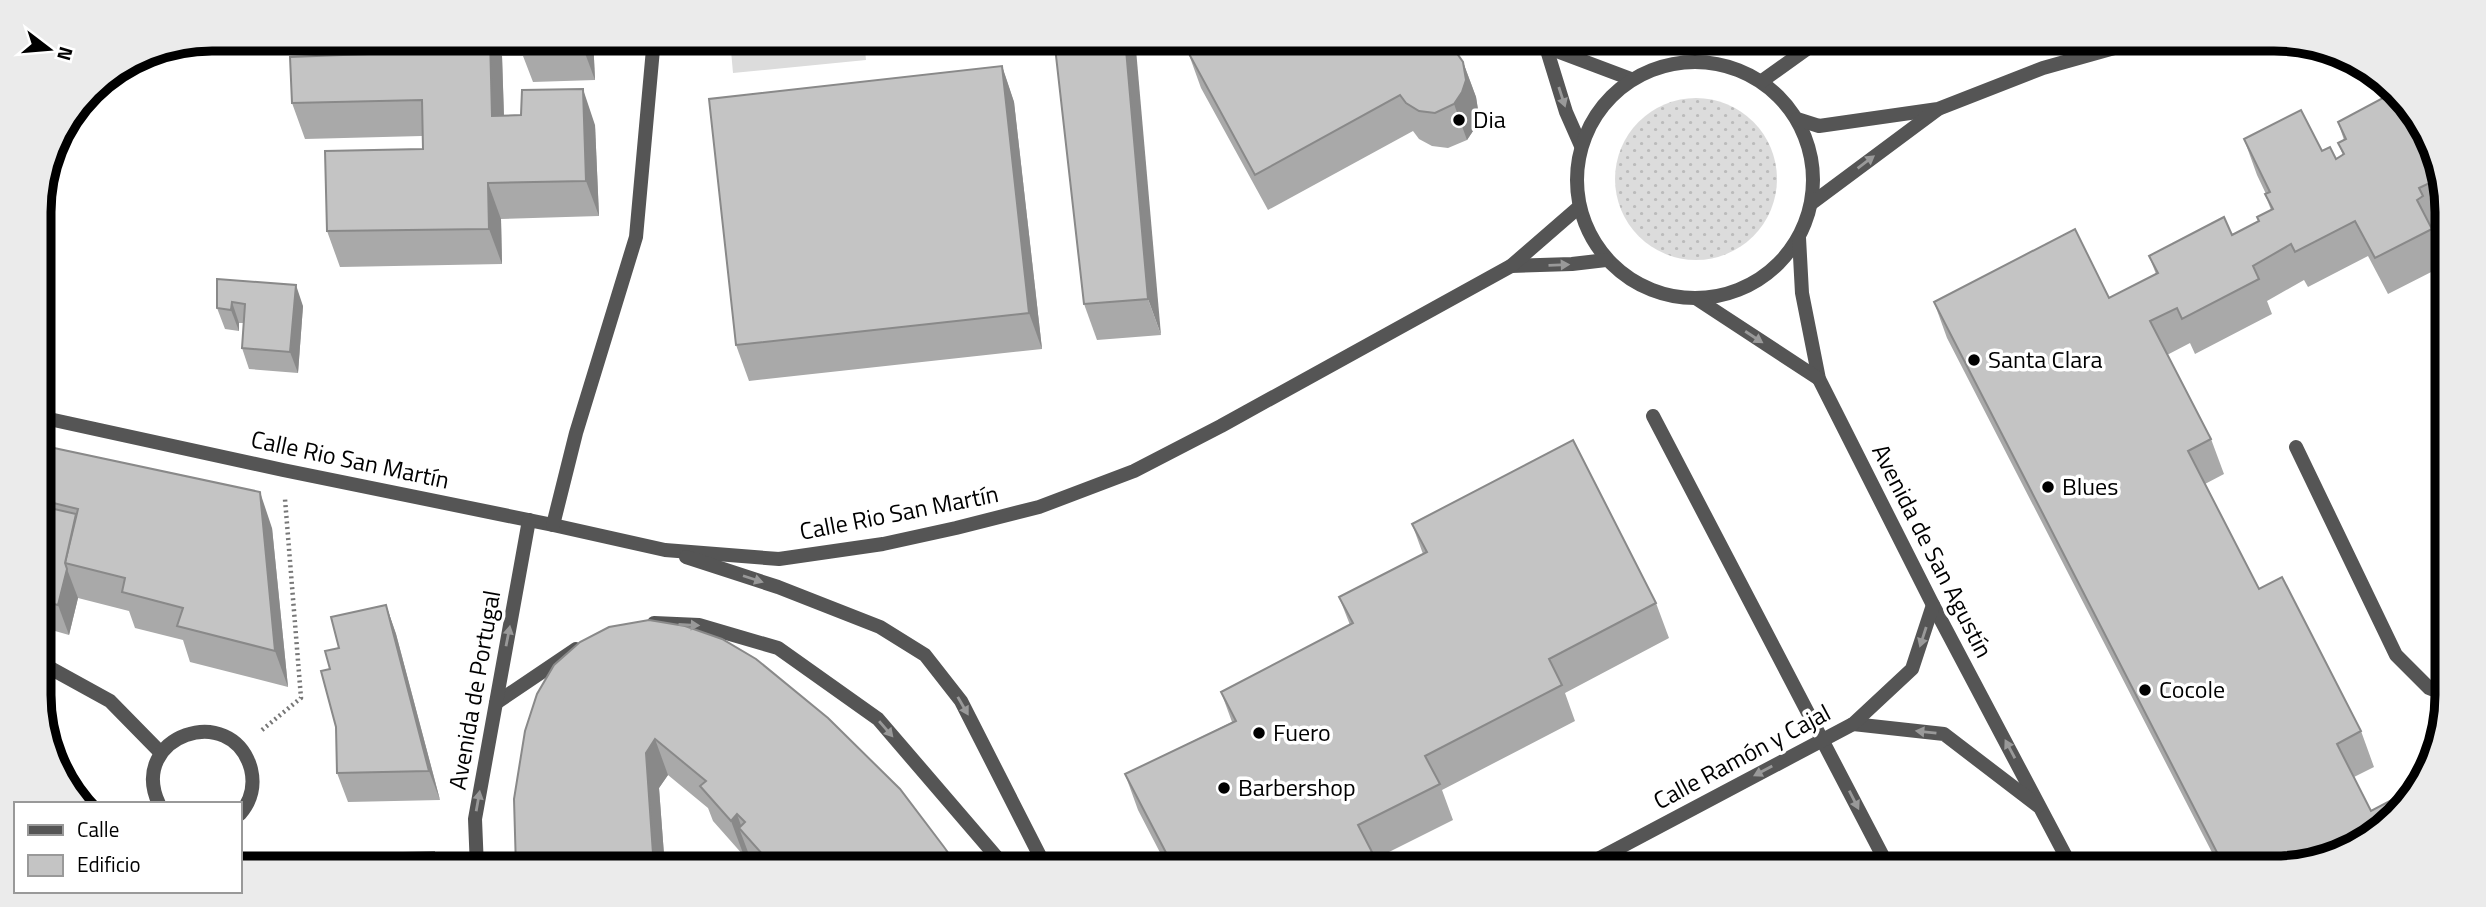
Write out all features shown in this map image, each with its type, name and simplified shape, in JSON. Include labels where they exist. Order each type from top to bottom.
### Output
[{"type":"street","points":[[553,525],[576,433],[636,237],[653,51]]},
{"type":"street","points":[[1546,51],[1566,112],[1581,146]]},
{"type":"street","points":[[1563,51],[1631,79]]},
{"type":"street","points":[[1762,81],[1804,51]]},
{"type":"street","points":[[1797,118],[1819,126],[1938,109],[2043,68],[2104,51]]},
{"type":"street","points":[[1705,61],[1735,67],[1762,81],[1782,98],[1797,118],[1809,146],[1814,182],[1812,203],[1799,239],[1788,255],[1762,278],[1728,294],[1698,299],[1674,298],[1638,285],[1606,260],[1591,239],[1579,207],[1576,177],[1581,146],[1600,107],[1631,79],[1671,63],[1705,61]]},
{"type":"street","points":[[1812,203],[1938,109]]},
{"type":"street","name":"Calle Rio San Martín","points":[[51,419],[665,550],[779,559],[883,544],[1039,507],[1146,465],[1233,420],[1511,266],[1579,207]]},
{"type":"street","name":"Avenida de San Agustín","points":[[1799,239],[1802,293],[1819,379],[1933,605],[2066,856]]},
{"type":"street","points":[[1511,266],[1606,260]]},
{"type":"street","points":[[1698,299],[1819,379]]},
{"type":"street","points":[[1653,416],[1883,856]]},
{"type":"street","points":[[2296,447],[2396,655],[2429,688],[2435,690]]},
{"type":"street","name":"Avenida de Portugal","points":[[476,856],[475,819],[530,520]]},
{"type":"street","points":[[665,550],[778,587],[880,627],[925,655],[961,701],[1040,856]]},
{"type":"street","name":"Calle Ramón y Cajal","points":[[1604,856],[1853,724],[1912,669],[1933,605]]},
{"type":"street","points":[[638,626],[649,623],[699,625],[778,648],[878,719],[996,856]]},
{"type":"street","points":[[496,703],[583,644]]},
{"type":"street","points":[[51,669],[110,701],[161,753]]},
{"type":"street","points":[[1853,724],[1944,734],[2042,809]]},
{"type":"street","points":[[158,802],[153,791],[153,771],[161,753],[176,739],[193,731],[212,732],[231,740],[248,757],[254,779],[249,804],[242,812]]},
{"type":"path","points":[[239,748],[301,698],[287,530]]},
{"type":"shaded area","points":[[731,51],[865,51],[866,60],[733,73]]},
{"type":"shaded area","points":[[1696,98],[1727,104],[1753,122],[1771,148],[1777,179],[1771,210],[1753,236],[1727,254],[1696,260],[1665,254],[1639,236],[1621,210],[1615,179],[1621,148],[1639,122],[1665,104]]},
{"type":"building","points":[[490,51],[492,116],[521,115],[522,90],[583,89],[586,181],[488,183],[489,229],[327,231],[325,151],[423,149],[422,100],[292,103],[290,57]]},
{"type":"building","points":[[1055,51],[1126,51],[1148,299],[1084,304]]},
{"type":"building","points":[[1455,51],[1463,62],[1466,80],[1454,104],[1435,113],[1419,111],[1406,103],[1400,95],[1255,175],[1188,52]]},
{"type":"building","points":[[1002,66],[1029,313],[736,345],[709,99]]},
{"type":"building","points":[[2386,96],[2388,98],[2414,131],[2430,170],[2432,182],[2419,188],[2423,196],[2417,200],[2432,229],[2375,258],[2355,221],[2295,252],[2291,244],[2253,266],[2259,279],[2182,319],[2177,308],[2150,321],[2211,439],[2188,451],[2259,589],[2282,577],[2361,731],[2337,744],[2371,811],[2399,796],[2388,809],[2355,835],[2316,851],[2285,856],[2219,856],[1934,302],[2075,229],[2109,298],[2158,273],[2149,256],[2224,217],[2232,235],[2259,221],[2257,217],[2273,209],[2265,194],[2270,192],[2244,139],[2301,110],[2322,151],[2330,147],[2336,159],[2344,154],[2338,143],[2346,139],[2338,122]]},
{"type":"building","points":[[217,279],[296,285],[290,352],[242,348],[245,304],[232,302],[231,310],[217,308]]},
{"type":"building","points":[[1573,440],[1656,603],[1549,659],[1562,685],[1425,756],[1440,784],[1358,825],[1372,852],[1364,856],[1168,856],[1125,774],[1236,721],[1221,692],[1353,623],[1339,597],[1427,552],[1412,524]]},
{"type":"building","points":[[51,447],[260,492],[275,651],[177,626],[183,608],[122,592],[125,578],[65,563],[78,509],[51,502]]},
{"type":"building","points":[[51,508],[76,514],[58,605],[51,603]]},
{"type":"building","points":[[386,605],[429,771],[337,773],[336,727],[321,671],[330,669],[325,651],[339,648],[331,617]]},
{"type":"building","points":[[649,620],[685,626],[722,639],[756,659],[828,718],[900,789],[950,856],[764,856],[739,828],[745,822],[737,814],[731,821],[700,786],[706,781],[655,739],[646,753],[653,856],[516,856],[514,799],[525,731],[537,694],[554,665],[580,642],[609,627]]},
{"type":"building","points":[[434,852],[434,856],[372,856]]},
{"type":"place","name":"Dia","points":[[1459,120]]},
{"type":"place","name":"Santa Clara","points":[[1974,360]]},
{"type":"place","name":"Blues","points":[[2048,487]]},
{"type":"place","name":"Cocole","points":[[2145,690]]},
{"type":"place","name":"Fuero","points":[[1259,733]]},
{"type":"place","name":"Barbershop","points":[[1224,788]]}]
